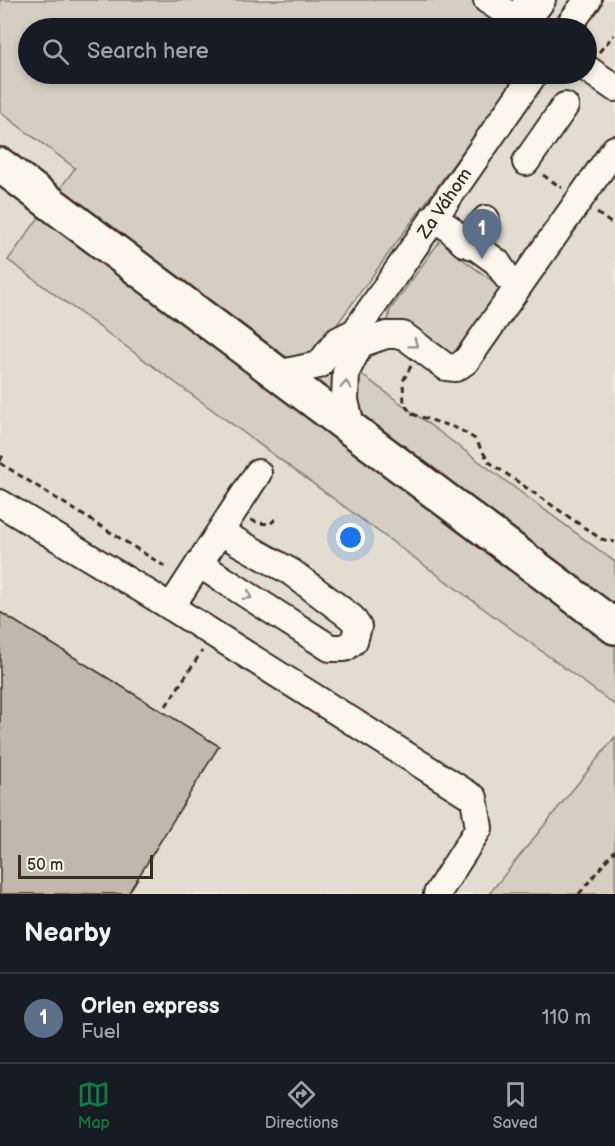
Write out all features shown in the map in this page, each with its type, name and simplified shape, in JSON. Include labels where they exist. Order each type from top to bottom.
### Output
[{"type":"main road","points":[[0,165],[615,627]]},
{"type":"lane","points":[[487,0],[515,18]]},
{"type":"lane","points":[[526,0],[537,8],[542,0]]},
{"type":"lane","points":[[574,18],[588,0]]},
{"type":"lane","points":[[597,71],[615,88]]},
{"type":"lane","name":"Za Váhom","points":[[358,338],[433,218],[527,84]]},
{"type":"lane","points":[[526,162],[565,106]]},
{"type":"lane","points":[[277,374],[319,365],[337,341],[386,334],[403,335],[446,367],[456,368],[466,361],[513,281],[615,148]]},
{"type":"lane","points":[[433,218],[449,228],[464,243],[468,257],[490,273],[513,281]]},
{"type":"lane","points":[[464,243],[486,219]]},
{"type":"lane","points":[[352,429],[345,402],[346,372],[358,338]]},
{"type":"lane","points":[[171,607],[258,473]]},
{"type":"lane","points":[[0,503],[171,607],[474,798],[479,828],[437,894]]},
{"type":"lane","points":[[199,564],[330,648],[345,648],[354,640],[358,627],[352,618],[291,572],[220,532]]},
{"type":"path","points":[[597,56],[614,35]]},
{"type":"path","points":[[424,351],[405,374],[403,381],[404,404],[412,414],[459,429],[475,439],[489,462],[601,539],[615,542]]},
{"type":"path","points":[[3,455],[0,462],[75,507],[174,572]]},
{"type":"path","points":[[270,524],[279,516]]},
{"type":"path","points":[[579,894],[615,850]]},
{"type":"shaded area","points":[[0,0],[514,0],[539,18],[18,18],[18,84],[512,84],[322,345],[615,562],[615,705],[8,260],[75,168],[0,112]]},
{"type":"shaded area","points":[[514,0],[615,0],[615,562],[321,345],[512,84],[597,84],[597,18],[538,18]]},
{"type":"shaded area","points":[[0,112],[75,168],[9,261],[615,705],[615,737],[489,894],[0,894]]},
{"type":"shaded area","points":[[444,235],[450,250],[506,291],[460,355],[450,357],[387,325],[390,310]]},
{"type":"shaded area","points":[[615,737],[615,894],[489,894]]},
{"type":"building","points":[[0,612],[219,746],[128,894],[0,894]]},
{"type":"place","name":"Orlen express","points":[[482,259]]}]
